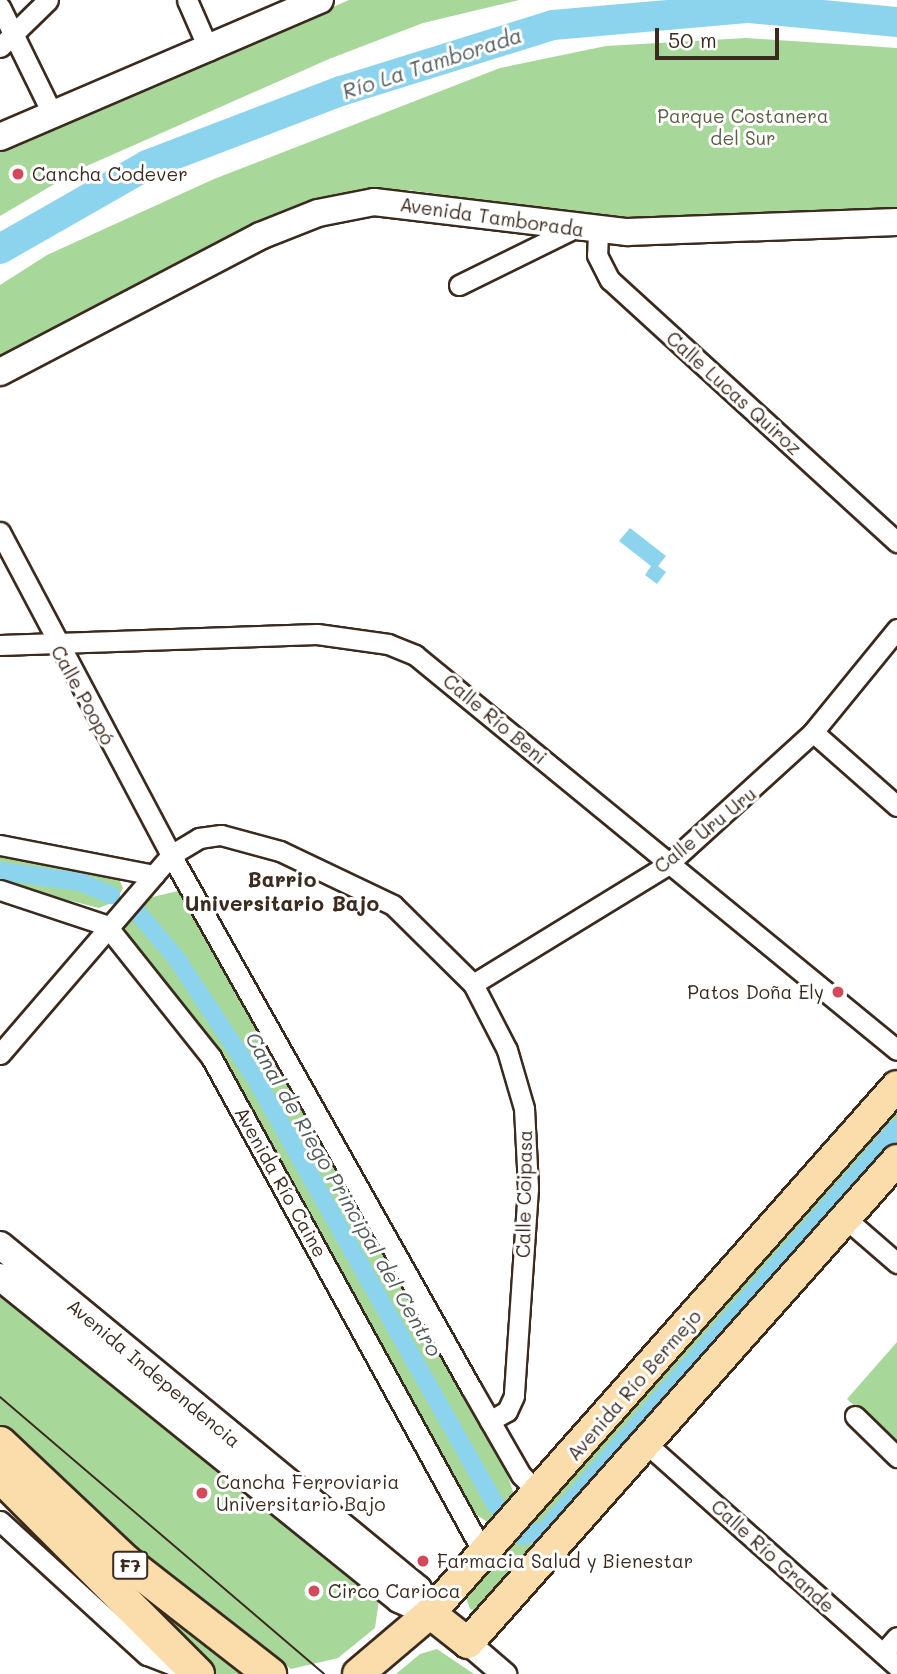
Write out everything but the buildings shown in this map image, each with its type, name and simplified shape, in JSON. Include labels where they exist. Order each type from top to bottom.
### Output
[{"type":"highway","name":"F7","points":[[0,1443],[125,1561],[270,1674]]},
{"type":"highway","name":"F7","points":[[0,1476],[196,1674]]},
{"type":"main road","points":[[0,137],[209,50],[320,0]]},
{"type":"main road","name":"Avenida Tamborada","points":[[0,372],[260,236],[318,213],[374,202],[424,204],[572,230],[598,231],[897,222]]},
{"type":"main road","name":"Avenida Río Bermejo","points":[[355,1673],[430,1613],[897,1087]]},
{"type":"main road","points":[[468,1643],[649,1446],[897,1160]]},
{"type":"main road","name":"Avenida Independencia","points":[[0,1245],[418,1589],[430,1613]]},
{"type":"main road","name":"Avenida Independencia","points":[[0,1277],[399,1599],[430,1613],[468,1643]]},
{"type":"street","points":[[6,41],[48,0]]},
{"type":"street","points":[[187,0],[209,50]]},
{"type":"street","points":[[0,7],[6,41],[53,115]]},
{"type":"street","points":[[459,285],[572,230]]},
{"type":"street","name":"Calle Lucas Quiroz","points":[[598,231],[597,255],[610,280],[897,542]]},
{"type":"street","name":"Calle Poopó","points":[[0,532],[55,645],[490,1421]]},
{"type":"street","name":"Calle Uru Uru","points":[[473,984],[667,865],[813,732],[897,629]]},
{"type":"street","name":"Calle Río Beni","points":[[0,645],[55,645],[282,634],[388,644],[443,675],[667,865],[897,1050]]},
{"type":"street","points":[[813,732],[897,806]]},
{"type":"street","name":"Calle Coipasa","points":[[171,855],[199,838],[221,835],[342,876],[423,929],[473,984],[513,1069],[528,1156],[514,1396],[507,1411],[490,1421]]},
{"type":"street","points":[[0,845],[153,875]]},
{"type":"street","points":[[0,1054],[106,925],[171,855]]},
{"type":"street","points":[[0,890],[106,925]]},
{"type":"street","name":"Avenida Río Caine","points":[[106,925],[227,1083],[484,1554]]},
{"type":"street","points":[[845,1218],[897,1263]]},
{"type":"street","points":[[855,1416],[897,1457]]},
{"type":"street","points":[[490,1421],[539,1493]]},
{"type":"street","name":"Calle Río Grande","points":[[649,1446],[890,1660]]},
{"type":"street","points":[[2,1527],[147,1655],[196,1674]]},
{"type":"street","points":[[890,1660],[897,1637]]},
{"type":"street","name":"Avenida Independencia","points":[[468,1643],[504,1674]]},
{"type":"green space","points":[[349,0],[519,0],[423,23],[329,59],[80,169],[0,216],[0,151]]},
{"type":"green space","name":"Parque Costanera del Sur","points":[[746,38],[897,48],[897,208],[628,221],[408,190],[362,193],[281,212],[0,356],[0,285],[47,255],[214,179],[500,68],[606,46]]},
{"type":"green space","points":[[0,853],[118,877],[123,888],[116,901],[99,908],[0,883]]},
{"type":"green space","points":[[178,891],[191,903],[507,1473],[515,1498],[492,1525],[472,1512],[219,1057],[132,944],[125,928],[129,915],[148,898]]},
{"type":"green space","points":[[897,1105],[897,1145],[479,1612],[470,1609],[465,1595]]},
{"type":"green space","points":[[0,1289],[379,1600],[375,1628],[338,1658],[291,1669],[95,1518],[0,1425]]},
{"type":"green space","points":[[897,1342],[897,1446],[847,1399]]},
{"type":"green space","points":[[59,1515],[256,1674],[214,1674],[158,1604],[127,1587]]},
{"type":"green space","points":[[437,1649],[474,1674],[396,1674],[420,1654]]},
{"type":"water","points":[[630,528],[666,556],[658,566],[666,572],[657,584],[645,575],[651,566],[619,541]]},
{"type":"waterway","name":"Río La Tamborada","points":[[0,249],[147,165],[341,91],[553,25],[749,8],[897,22]]},
{"type":"waterway","name":"Canal de Riego Principal del Centro","points":[[0,871],[80,882],[111,895]]},
{"type":"waterway","name":"Canal de Riego Principal del Centro","points":[[139,914],[177,959],[254,1076],[496,1506]]},
{"type":"waterway","name":"Canal de Riego Principal del Centro","points":[[522,1536],[545,1530],[897,1128]]},
{"type":"tram line","points":[[0,1397],[324,1674]]},
{"type":"place","name":"Cancha Codever","points":[[18,174]]},
{"type":"place","name":"Patos Doña Ely","points":[[838,992]]},
{"type":"place","name":"Cancha Ferroviaria Universitario Bajo","points":[[202,1493]]},
{"type":"place","name":"Farmacia Salud y Bienestar","points":[[423,1561]]},
{"type":"place","name":"Circo Carioca","points":[[314,1591]]},
{"type":"district","name":"Barrio Universitario Bajo","points":[[282,891]]}]
